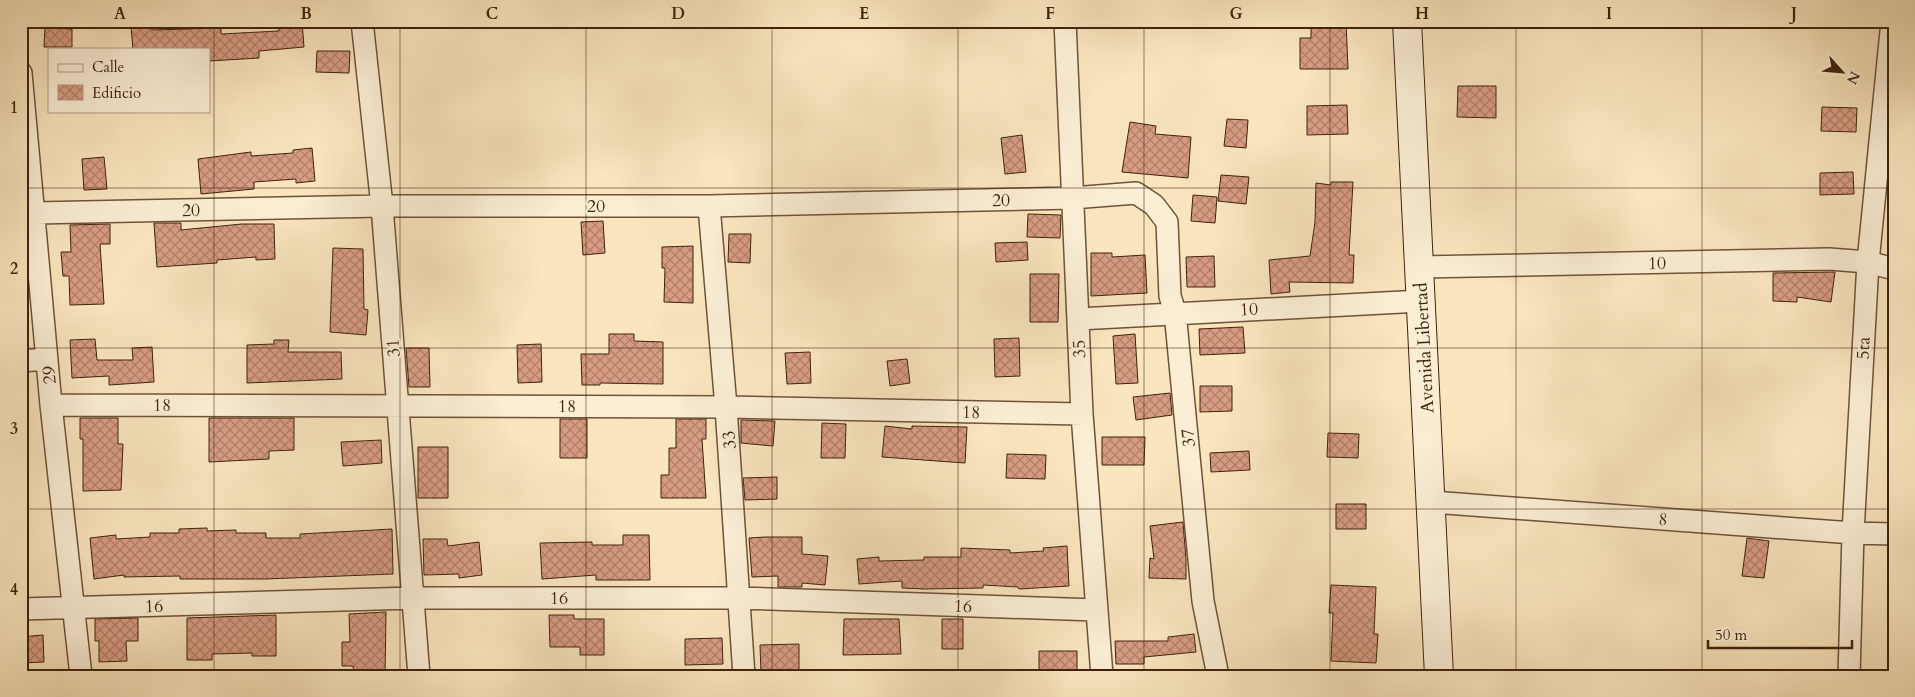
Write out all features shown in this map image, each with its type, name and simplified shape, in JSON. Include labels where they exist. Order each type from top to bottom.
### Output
[{"type":"main road","name":"Avenida Libertad","points":[[1407,21],[1439,676]]},
{"type":"street","name":"31","points":[[362,21],[382,206],[419,676]]},
{"type":"street","name":"35","points":[[1065,21],[1082,414],[1102,676]]},
{"type":"street","name":"5ta","points":[[1849,676],[1854,533],[1868,262],[1892,21]]},
{"type":"street","name":"29","points":[[21,73],[24,131],[35,213],[47,359],[81,676]]},
{"type":"street","name":"20","points":[[35,213],[382,206],[709,206],[1072,198],[1136,193],[1154,205]]},
{"type":"street","name":"37","points":[[1154,205],[1167,222],[1170,296],[1175,312],[1203,601],[1218,676]]},
{"type":"street","name":"33","points":[[709,206],[726,406],[744,676]]},
{"type":"street","name":"10","points":[[1420,268],[1829,259],[1868,262],[1894,269]]},
{"type":"street","name":"10","points":[[1078,319],[1175,312],[1421,301]]},
{"type":"street","points":[[21,361],[47,359]]},
{"type":"street","name":"18","points":[[52,405],[726,406],[1082,414]]},
{"type":"street","name":"8","points":[[1432,502],[1854,533],[1894,534]]},
{"type":"street","name":"16","points":[[21,609],[413,598],[740,598],[1096,610]]},
{"type":"building","points":[[302,21],[304,47],[259,51],[259,58],[210,61],[210,48],[133,48],[131,27],[152,26],[152,30],[221,28],[221,34],[279,31],[278,23]]},
{"type":"building","points":[[1311,21],[1346,21],[1348,69],[1300,69],[1300,38],[1311,38]]},
{"type":"building","points":[[45,28],[72,29],[72,47],[44,47]]},
{"type":"building","points":[[317,51],[350,51],[349,73],[316,72]]},
{"type":"building","points":[[1458,86],[1496,86],[1496,118],[1457,117]]},
{"type":"building","points":[[1347,105],[1348,134],[1307,135],[1307,106]]},
{"type":"building","points":[[1822,107],[1857,108],[1856,132],[1821,131]]},
{"type":"building","points":[[1227,119],[1248,120],[1246,148],[1224,146]]},
{"type":"building","points":[[1130,122],[1156,126],[1155,134],[1191,137],[1188,178],[1122,172]]},
{"type":"building","points":[[1022,135],[1026,172],[1005,174],[1001,138]]},
{"type":"building","points":[[312,148],[315,181],[296,183],[296,179],[254,182],[254,189],[201,194],[198,159],[251,152],[251,156],[293,153],[293,150]]},
{"type":"building","points":[[104,157],[107,189],[84,190],[82,159]]},
{"type":"building","points":[[1853,172],[1854,194],[1820,195],[1820,173]]},
{"type":"building","points":[[1221,175],[1249,177],[1246,204],[1218,201]]},
{"type":"building","points":[[1331,182],[1353,182],[1349,255],[1354,255],[1353,283],[1289,282],[1290,292],[1271,294],[1269,260],[1310,256],[1315,222],[1316,183],[1331,185]]},
{"type":"building","points":[[1193,195],[1217,197],[1215,223],[1191,221]]},
{"type":"building","points":[[1028,214],[1061,215],[1060,238],[1027,237]]},
{"type":"building","points":[[603,221],[605,253],[583,255],[581,222]]},
{"type":"building","points":[[154,223],[181,223],[181,230],[242,224],[274,224],[275,259],[256,260],[256,257],[217,260],[217,263],[157,267]]},
{"type":"building","points":[[110,224],[110,244],[100,244],[104,304],[70,305],[69,276],[63,276],[61,252],[71,252],[70,225]]},
{"type":"building","points":[[729,234],[751,234],[750,263],[728,262]]},
{"type":"building","points":[[1027,242],[1028,260],[996,262],[995,243]]},
{"type":"building","points":[[693,246],[693,303],[664,302],[665,268],[662,268],[662,247]]},
{"type":"building","points":[[333,248],[363,249],[364,309],[368,310],[366,335],[330,332]]},
{"type":"building","points":[[1091,253],[1112,253],[1112,257],[1145,255],[1147,293],[1091,296]]},
{"type":"building","points":[[1214,256],[1215,287],[1187,287],[1186,257]]},
{"type":"building","points":[[1835,272],[1831,302],[1797,297],[1797,302],[1773,301],[1773,273]]},
{"type":"building","points":[[1030,274],[1059,274],[1058,322],[1030,322]]},
{"type":"building","points":[[1243,327],[1245,353],[1200,355],[1199,329]]},
{"type":"building","points":[[609,334],[634,334],[634,341],[663,342],[663,384],[600,383],[600,385],[582,385],[581,354],[609,354]]},
{"type":"building","points":[[1135,334],[1138,383],[1116,384],[1113,336]]},
{"type":"building","points":[[1019,338],[1020,376],[995,377],[994,339]]},
{"type":"building","points":[[95,339],[97,360],[133,360],[132,348],[152,347],[154,382],[109,385],[109,376],[72,378],[70,340]]},
{"type":"building","points":[[274,340],[289,340],[288,352],[341,352],[342,379],[247,383],[247,345],[274,344]]},
{"type":"building","points":[[541,344],[542,382],[518,383],[517,345]]},
{"type":"building","points":[[406,348],[429,348],[430,387],[409,387]]},
{"type":"building","points":[[810,352],[811,383],[787,384],[785,353]]},
{"type":"building","points":[[907,359],[910,383],[890,386],[887,361]]},
{"type":"building","points":[[1200,386],[1232,386],[1232,411],[1200,412]]},
{"type":"building","points":[[1170,393],[1172,415],[1136,420],[1133,397]]},
{"type":"building","points":[[80,418],[118,418],[118,444],[123,444],[121,490],[83,491],[83,439],[80,439]]},
{"type":"building","points":[[209,418],[294,418],[294,450],[269,451],[269,459],[209,462]]},
{"type":"building","points":[[560,419],[587,419],[587,458],[560,458]]},
{"type":"building","points":[[676,419],[706,419],[706,439],[702,439],[706,498],[661,498],[661,475],[669,475],[669,448],[676,448]]},
{"type":"building","points":[[741,420],[775,421],[773,446],[741,443]]},
{"type":"building","points":[[822,423],[846,424],[845,458],[821,458]]},
{"type":"building","points":[[885,426],[912,429],[912,426],[967,427],[965,463],[882,457]]},
{"type":"building","points":[[1328,433],[1359,434],[1358,458],[1327,457]]},
{"type":"building","points":[[1102,437],[1145,437],[1144,465],[1102,465]]},
{"type":"building","points":[[381,440],[382,463],[343,466],[341,442]]},
{"type":"building","points":[[418,447],[448,447],[448,498],[418,498]]},
{"type":"building","points":[[1249,451],[1250,470],[1211,472],[1210,453]]},
{"type":"building","points":[[1007,454],[1046,455],[1045,479],[1006,478]]},
{"type":"building","points":[[777,477],[777,499],[745,500],[743,478]]},
{"type":"building","points":[[1336,504],[1366,504],[1366,529],[1336,529]]},
{"type":"building","points":[[1183,522],[1186,579],[1149,578],[1150,558],[1154,559],[1150,526]]},
{"type":"building","points":[[207,528],[207,531],[236,530],[236,533],[266,533],[266,538],[300,538],[300,534],[392,529],[393,574],[265,579],[180,579],[180,576],[124,577],[124,575],[94,579],[90,538],[116,535],[116,539],[150,537],[150,533],[179,533],[179,529]]},
{"type":"building","points":[[623,535],[649,535],[650,580],[596,580],[596,575],[542,579],[540,543],[592,542],[592,545],[623,545]]},
{"type":"building","points":[[802,537],[802,554],[828,556],[825,585],[802,583],[802,587],[778,587],[778,576],[752,577],[749,538]]},
{"type":"building","points":[[1747,538],[1769,541],[1764,578],[1742,576]]},
{"type":"building","points":[[423,539],[447,539],[448,546],[479,542],[482,575],[459,578],[459,574],[424,575]]},
{"type":"building","points":[[1067,546],[1069,586],[1019,589],[1018,587],[983,585],[983,588],[924,589],[902,588],[902,581],[859,584],[857,559],[879,557],[879,561],[924,560],[924,557],[961,557],[961,548],[1010,550],[1010,553],[1044,551],[1043,548]]},
{"type":"building","points":[[1331,585],[1376,587],[1374,634],[1378,634],[1376,663],[1331,661],[1333,613],[1329,613]]},
{"type":"building","points":[[386,612],[385,676],[354,676],[353,666],[342,666],[342,642],[350,642],[349,614]]},
{"type":"building","points":[[276,615],[276,656],[252,656],[252,653],[212,654],[212,660],[187,660],[187,618]]},
{"type":"building","points":[[549,615],[574,615],[574,619],[604,619],[604,655],[580,655],[580,647],[550,647]]},
{"type":"building","points":[[138,618],[138,641],[126,641],[127,661],[99,662],[99,641],[95,641],[95,619]]},
{"type":"building","points":[[844,619],[899,619],[901,654],[843,655]]},
{"type":"building","points":[[942,619],[963,619],[963,649],[942,649]]},
{"type":"building","points":[[1194,634],[1196,652],[1144,657],[1144,664],[1116,664],[1115,641],[1168,641],[1168,637]]},
{"type":"building","points":[[43,635],[44,662],[21,663],[21,637]]},
{"type":"building","points":[[722,638],[723,664],[685,665],[685,639]]},
{"type":"building","points":[[799,644],[799,671],[761,673],[760,645]]},
{"type":"building","points":[[1039,651],[1077,651],[1077,674],[1039,674]]}]
